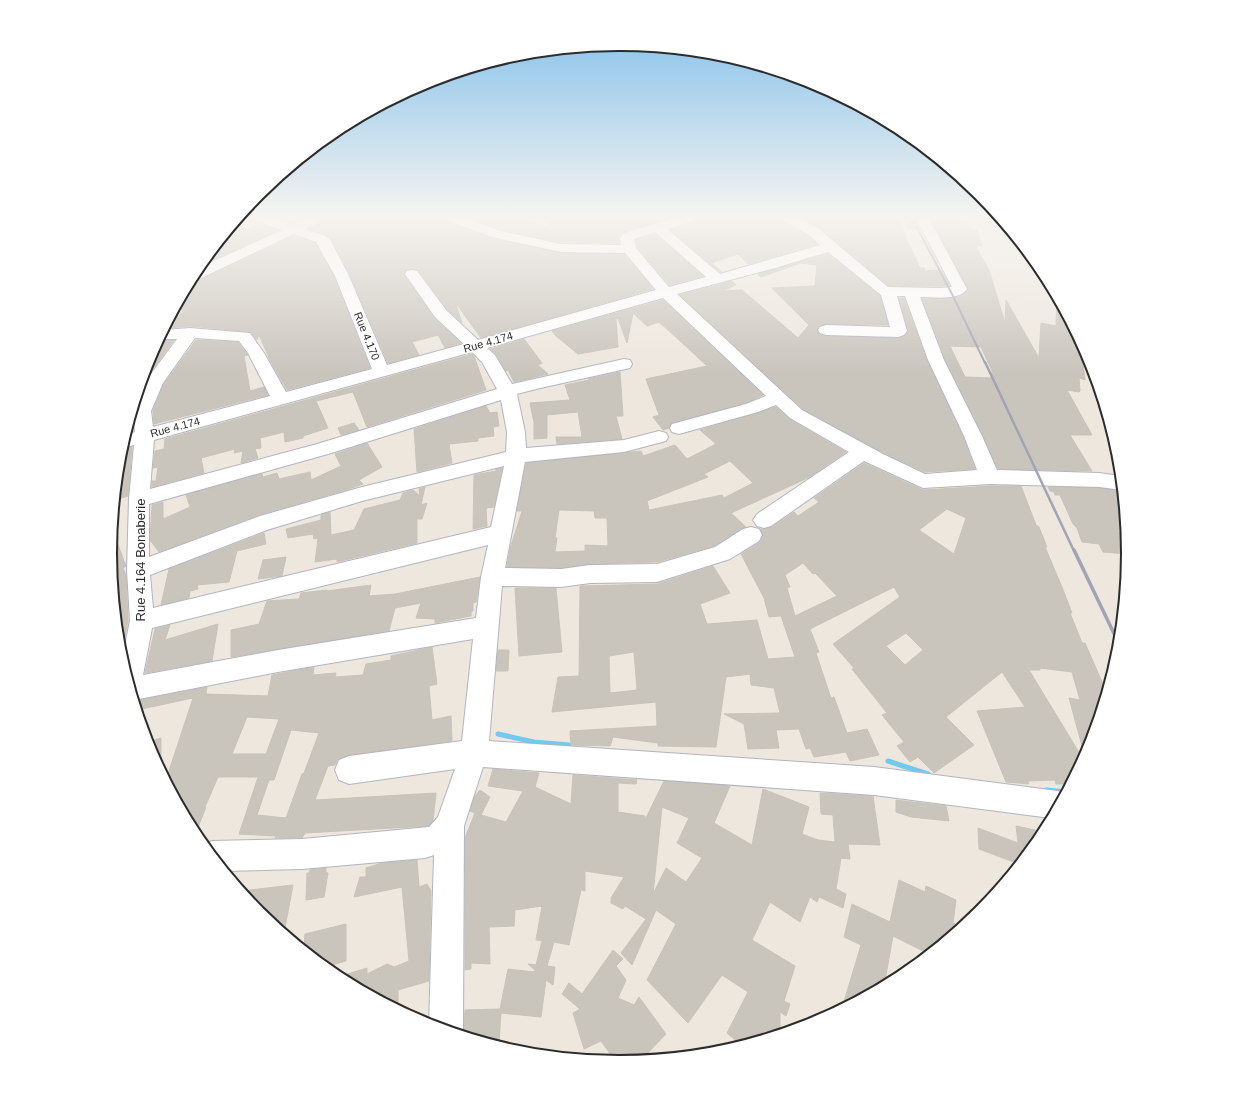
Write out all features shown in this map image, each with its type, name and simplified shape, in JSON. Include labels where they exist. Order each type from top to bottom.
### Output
[{"type":"street","name":"Rue 4.170","points":[[339,270],[381,371]]},
{"type":"street","points":[[647,270],[666,292],[796,414],[923,481],[990,477],[1053,478],[1116,484]]},
{"type":"street","points":[[706,270],[716,278]]},
{"type":"street","name":"Rue 4.174","points":[[130,440],[475,346],[716,278],[754,270]]},
{"type":"street","points":[[856,270],[880,289],[888,292],[912,293],[941,293],[958,291],[960,289],[950,270]]},
{"type":"street","points":[[412,274],[441,314],[489,359],[508,392],[516,432],[516,456],[492,577],[474,753],[449,826],[446,1024]]},
{"type":"street","points":[[826,330],[898,332],[899,331],[888,292]]},
{"type":"street","points":[[912,293],[936,360],[973,436],[990,477]]},
{"type":"street","points":[[167,335],[190,333],[244,336],[256,352],[281,399]]},
{"type":"street","name":"Rue 4.164 Bonaberie","points":[[132,672],[142,622],[138,570],[139,499],[145,435],[142,411],[154,382],[190,333]]},
{"type":"street","points":[[139,499],[321,449],[540,382],[624,364]]},
{"type":"street","points":[[678,428],[752,408],[778,398]]},
{"type":"street","points":[[138,570],[260,524],[362,494],[516,456],[624,446],[659,437]]},
{"type":"street","points":[[492,577],[561,578],[590,574],[658,573],[722,554],[757,527],[859,455],[862,450]]},
{"type":"street","points":[[142,622],[501,533]]},
{"type":"street","points":[[136,688],[278,661],[486,627]]},
{"type":"street","points":[[350,770],[474,753],[874,780],[1053,805]]},
{"type":"street","points":[[219,856],[302,854],[425,843],[439,838],[449,826]]},
{"type":"building","points":[[222,270],[330,270],[370,368],[287,390],[271,362],[259,335],[257,340],[250,332],[190,326],[171,328],[184,310],[180,310],[198,281]]},
{"type":"building","points":[[347,270],[409,270],[404,275],[434,318],[461,343],[445,348],[438,335],[412,342],[419,355],[388,363]]},
{"type":"building","points":[[416,270],[637,270],[653,289],[481,338],[455,302],[462,323],[448,310],[418,270]]},
{"type":"building","points":[[657,270],[696,270],[703,276],[670,285]]},
{"type":"building","points":[[773,270],[782,270],[761,277],[758,274]]},
{"type":"building","points":[[817,270],[847,270],[880,296],[888,325],[826,324],[819,326],[817,329],[819,334],[826,336],[898,338],[904,336],[908,331],[899,298],[904,298],[927,361],[963,437],[975,469],[925,472],[884,453],[803,409],[680,295],[732,281],[736,285],[722,291],[742,290],[798,338],[809,325],[772,288],[815,286]]},
{"type":"building","points":[[870,270],[941,270],[950,286],[889,286]]},
{"type":"building","points":[[958,270],[989,270],[1005,323],[1006,300],[1039,358],[1041,323],[1056,326],[1057,307],[1083,362],[1085,380],[1079,378],[1080,391],[1067,390],[1092,435],[1070,435],[1092,471],[998,469],[983,435],[945,359],[922,299],[953,298],[964,294],[968,289]],"holes":[[[950,346],[981,347],[993,373],[990,373],[993,378],[965,377]]]},
{"type":"building","points":[[663,300],[763,395],[746,403],[672,423],[669,428],[663,430],[653,417],[659,415],[646,379],[707,366],[659,322],[647,326],[633,313],[627,343],[618,318],[616,319],[618,347],[578,354],[552,331]]},
{"type":"building","points":[[524,339],[542,363],[538,365],[548,374],[514,382],[508,370],[506,371],[496,354],[490,349]]},
{"type":"building","points":[[165,340],[174,340],[152,371]]},
{"type":"building","points":[[196,340],[238,342],[248,355],[244,356],[250,391],[264,387],[268,395],[154,424],[153,411],[164,384]]},
{"type":"building","points":[[472,354],[486,390],[367,427],[353,392],[316,401],[328,428],[303,436],[303,438],[285,442],[284,432],[260,438],[261,448],[255,449],[258,458],[241,463],[243,451],[234,453],[235,449],[201,458],[204,473],[152,487],[152,481],[156,481],[158,467],[153,468],[155,451],[164,449],[165,439]]},
{"type":"building","points":[[620,372],[623,416],[616,416],[622,439],[557,444],[556,437],[582,437],[578,412],[547,415],[547,438],[534,439],[534,422],[530,403],[570,400],[565,385]]},
{"type":"building","points":[[486,406],[490,413],[497,412],[499,426],[493,427],[494,436],[478,438],[478,441],[449,444],[452,463],[417,472],[414,429]]},
{"type":"building","points":[[776,407],[789,419],[846,452],[810,477],[731,513],[746,527],[714,546],[657,562],[590,564],[561,568],[507,567],[510,549],[522,511],[517,511],[526,463],[641,451],[643,456],[675,445],[687,459],[716,444],[700,430]],"holes":[[[730,461],[753,483],[724,498],[722,495],[649,510],[647,501],[708,477],[704,474]],[[559,510],[594,511],[595,518],[607,518],[608,546],[585,545],[585,551],[555,552],[557,538],[555,538]]]},
{"type":"building","points":[[354,423],[359,430],[341,435],[338,428]]},
{"type":"building","points":[[367,443],[382,467],[359,480],[363,484],[259,515],[159,552],[150,540],[152,505],[163,502],[163,519],[190,507],[186,495],[262,474],[263,477],[277,473],[279,479],[310,472],[311,480],[341,466],[335,454]]},
{"type":"building","points":[[132,447],[128,496],[120,498],[121,487],[129,448]]},
{"type":"building","points":[[864,463],[923,490],[990,486],[1021,486],[1036,525],[1039,527],[1047,547],[1045,547],[1062,587],[1072,613],[1070,613],[1082,643],[1085,643],[1103,685],[1082,747],[1069,698],[1080,700],[1072,672],[1040,668],[1040,670],[1029,670],[1079,753],[1064,784],[1056,784],[1055,780],[1028,781],[1029,784],[1006,782],[977,711],[1025,707],[1002,672],[946,717],[974,745],[934,773],[918,757],[910,762],[897,746],[904,742],[882,715],[887,713],[852,669],[854,668],[833,644],[900,597],[894,587],[810,629],[819,652],[816,653],[831,698],[834,697],[847,733],[867,729],[879,755],[850,761],[846,752],[814,757],[810,748],[806,749],[799,729],[776,730],[779,748],[748,749],[744,724],[724,714],[780,713],[774,688],[751,685],[750,674],[726,677],[716,747],[658,746],[658,743],[613,737],[610,746],[571,745],[570,731],[657,726],[656,702],[552,712],[558,677],[579,676],[580,586],[657,584],[713,566],[730,593],[700,604],[707,624],[757,620],[768,659],[795,657],[781,616],[769,617],[764,598],[741,554],[760,542],[763,536],[760,529],[772,527],[794,512],[798,516],[819,502],[814,498]],"holes":[[[947,509],[966,518],[954,554],[919,530]],[[803,563],[837,596],[795,616],[787,588],[790,587],[785,575]],[[906,633],[923,650],[905,665],[886,646]],[[634,652],[637,690],[610,693],[609,656]]]},
{"type":"building","points":[[502,468],[494,507],[486,508],[487,526],[473,529],[474,475],[496,471],[496,469]]},
{"type":"building","points":[[425,487],[421,505],[427,503],[422,519],[417,519],[417,543],[337,562],[337,559],[315,562],[318,538],[314,539],[313,534],[288,538],[286,529],[321,520],[321,515],[330,512],[331,535],[354,530],[364,509],[400,500],[403,493],[413,490],[420,496],[419,489]]},
{"type":"building","points":[[1048,487],[1099,488],[1117,490],[1121,553],[1103,552],[1099,544],[1082,542],[1077,528],[1073,524],[1060,495],[1055,495],[1054,492],[1050,491]]},
{"type":"building","points":[[264,533],[266,544],[237,551],[229,582],[197,585],[198,589],[190,591],[189,598],[161,605],[169,569]]},
{"type":"building","points":[[117,543],[126,566],[123,568],[126,575],[128,621],[125,638],[118,586]]},
{"type":"building","points":[[286,557],[282,576],[258,579],[263,560]]},
{"type":"building","points":[[480,577],[476,602],[473,603],[473,611],[471,612],[471,616],[435,623],[435,619],[416,618],[421,603],[395,608],[389,631],[231,657],[231,630],[259,624],[267,601],[299,599],[301,593],[371,585],[369,596],[395,594]]},
{"type":"building","points":[[515,588],[556,588],[562,652],[519,656]]},
{"type":"building","points":[[218,624],[212,661],[145,673],[155,629],[170,625],[165,640]]},
{"type":"building","points":[[432,647],[437,684],[429,686],[432,720],[451,716],[452,741],[349,755],[338,759],[335,765],[328,766],[315,800],[436,793],[433,821],[428,826],[305,833],[302,838],[275,838],[276,836],[239,834],[258,777],[218,777],[198,826],[184,804],[168,773],[193,698],[142,709],[140,700],[207,687],[206,694],[268,696],[272,675],[314,667],[313,675],[336,673],[335,677],[363,675],[366,664],[391,660],[391,656]],"holes":[[[247,717],[279,719],[266,754],[232,754]],[[291,730],[319,733],[286,818],[257,815],[269,780],[274,780]]]},
{"type":"building","points":[[498,650],[509,650],[508,671],[496,671]]},
{"type":"building","points":[[161,738],[161,758],[155,745],[153,740]]},
{"type":"building","points":[[493,769],[539,773],[535,787],[571,804],[573,775],[637,780],[636,784],[618,783],[618,812],[645,816],[644,822],[664,781],[730,786],[714,823],[752,845],[763,789],[809,807],[802,834],[818,840],[835,842],[833,815],[821,814],[820,793],[873,796],[880,845],[848,844],[850,859],[841,858],[836,889],[846,894],[843,908],[819,897],[817,902],[810,897],[800,922],[770,902],[752,940],[795,966],[784,1001],[790,1004],[786,1016],[780,1012],[779,1028],[736,1041],[727,1033],[748,992],[722,975],[688,1023],[647,980],[676,924],[656,910],[632,965],[621,953],[646,919],[625,906],[623,909],[611,903],[611,898],[624,877],[585,871],[585,891],[581,890],[569,945],[554,942],[547,966],[555,967],[553,985],[546,980],[541,1017],[501,1013],[499,1040],[463,1030],[465,1010],[500,1009],[508,969],[534,972],[535,970],[528,964],[536,965],[542,941],[536,940],[542,906],[515,910],[514,926],[489,927],[490,964],[471,963],[471,969],[465,970],[465,838],[475,813],[470,811],[475,796],[480,790],[490,797],[481,815],[506,822],[523,791],[488,786]],"holes":[[[662,807],[689,818],[677,843],[702,858],[686,882],[666,868],[653,894]]]},
{"type":"building","points":[[896,800],[946,806],[949,821],[911,817],[896,812]]},
{"type":"building","points":[[1016,826],[1037,830],[1014,862],[979,849],[978,828],[1018,843]]},
{"type":"building","points":[[417,860],[419,887],[427,884],[431,891],[429,981],[398,990],[398,1003],[368,988],[347,974],[367,968],[367,974],[387,964],[394,967],[409,961],[402,887],[354,897],[360,877],[366,877],[366,868],[382,863]]},
{"type":"building","points":[[326,868],[326,873],[328,873],[324,897],[306,900],[307,873],[309,873],[310,870]]},
{"type":"building","points":[[899,880],[925,892],[926,886],[956,900],[953,923],[956,924],[950,930],[924,952],[893,936],[885,978],[844,1001],[861,945],[844,937],[852,904],[890,922]]},
{"type":"building","points":[[293,885],[285,927],[264,908],[248,891]]},
{"type":"building","points":[[346,924],[346,961],[333,965],[304,944],[305,934]]},
{"type":"building","points":[[613,950],[623,959],[616,966],[626,980],[618,998],[634,1005],[639,997],[666,1034],[647,1054],[611,1055],[601,1041],[584,1049],[573,1013],[580,1009],[562,994],[569,983],[582,994]]},
{"type":"waterway","points":[[498,734],[534,742],[569,745]]},
{"type":"waterway","points":[[888,761],[928,774]]},
{"type":"waterway","points":[[1046,790],[1060,791]]},
{"type":"railway","points":[[939,270],[985,363]]},
{"type":"railway","points":[[985,362],[1074,551]]},
{"type":"railway","points":[[1074,550],[1114,634]]}]
